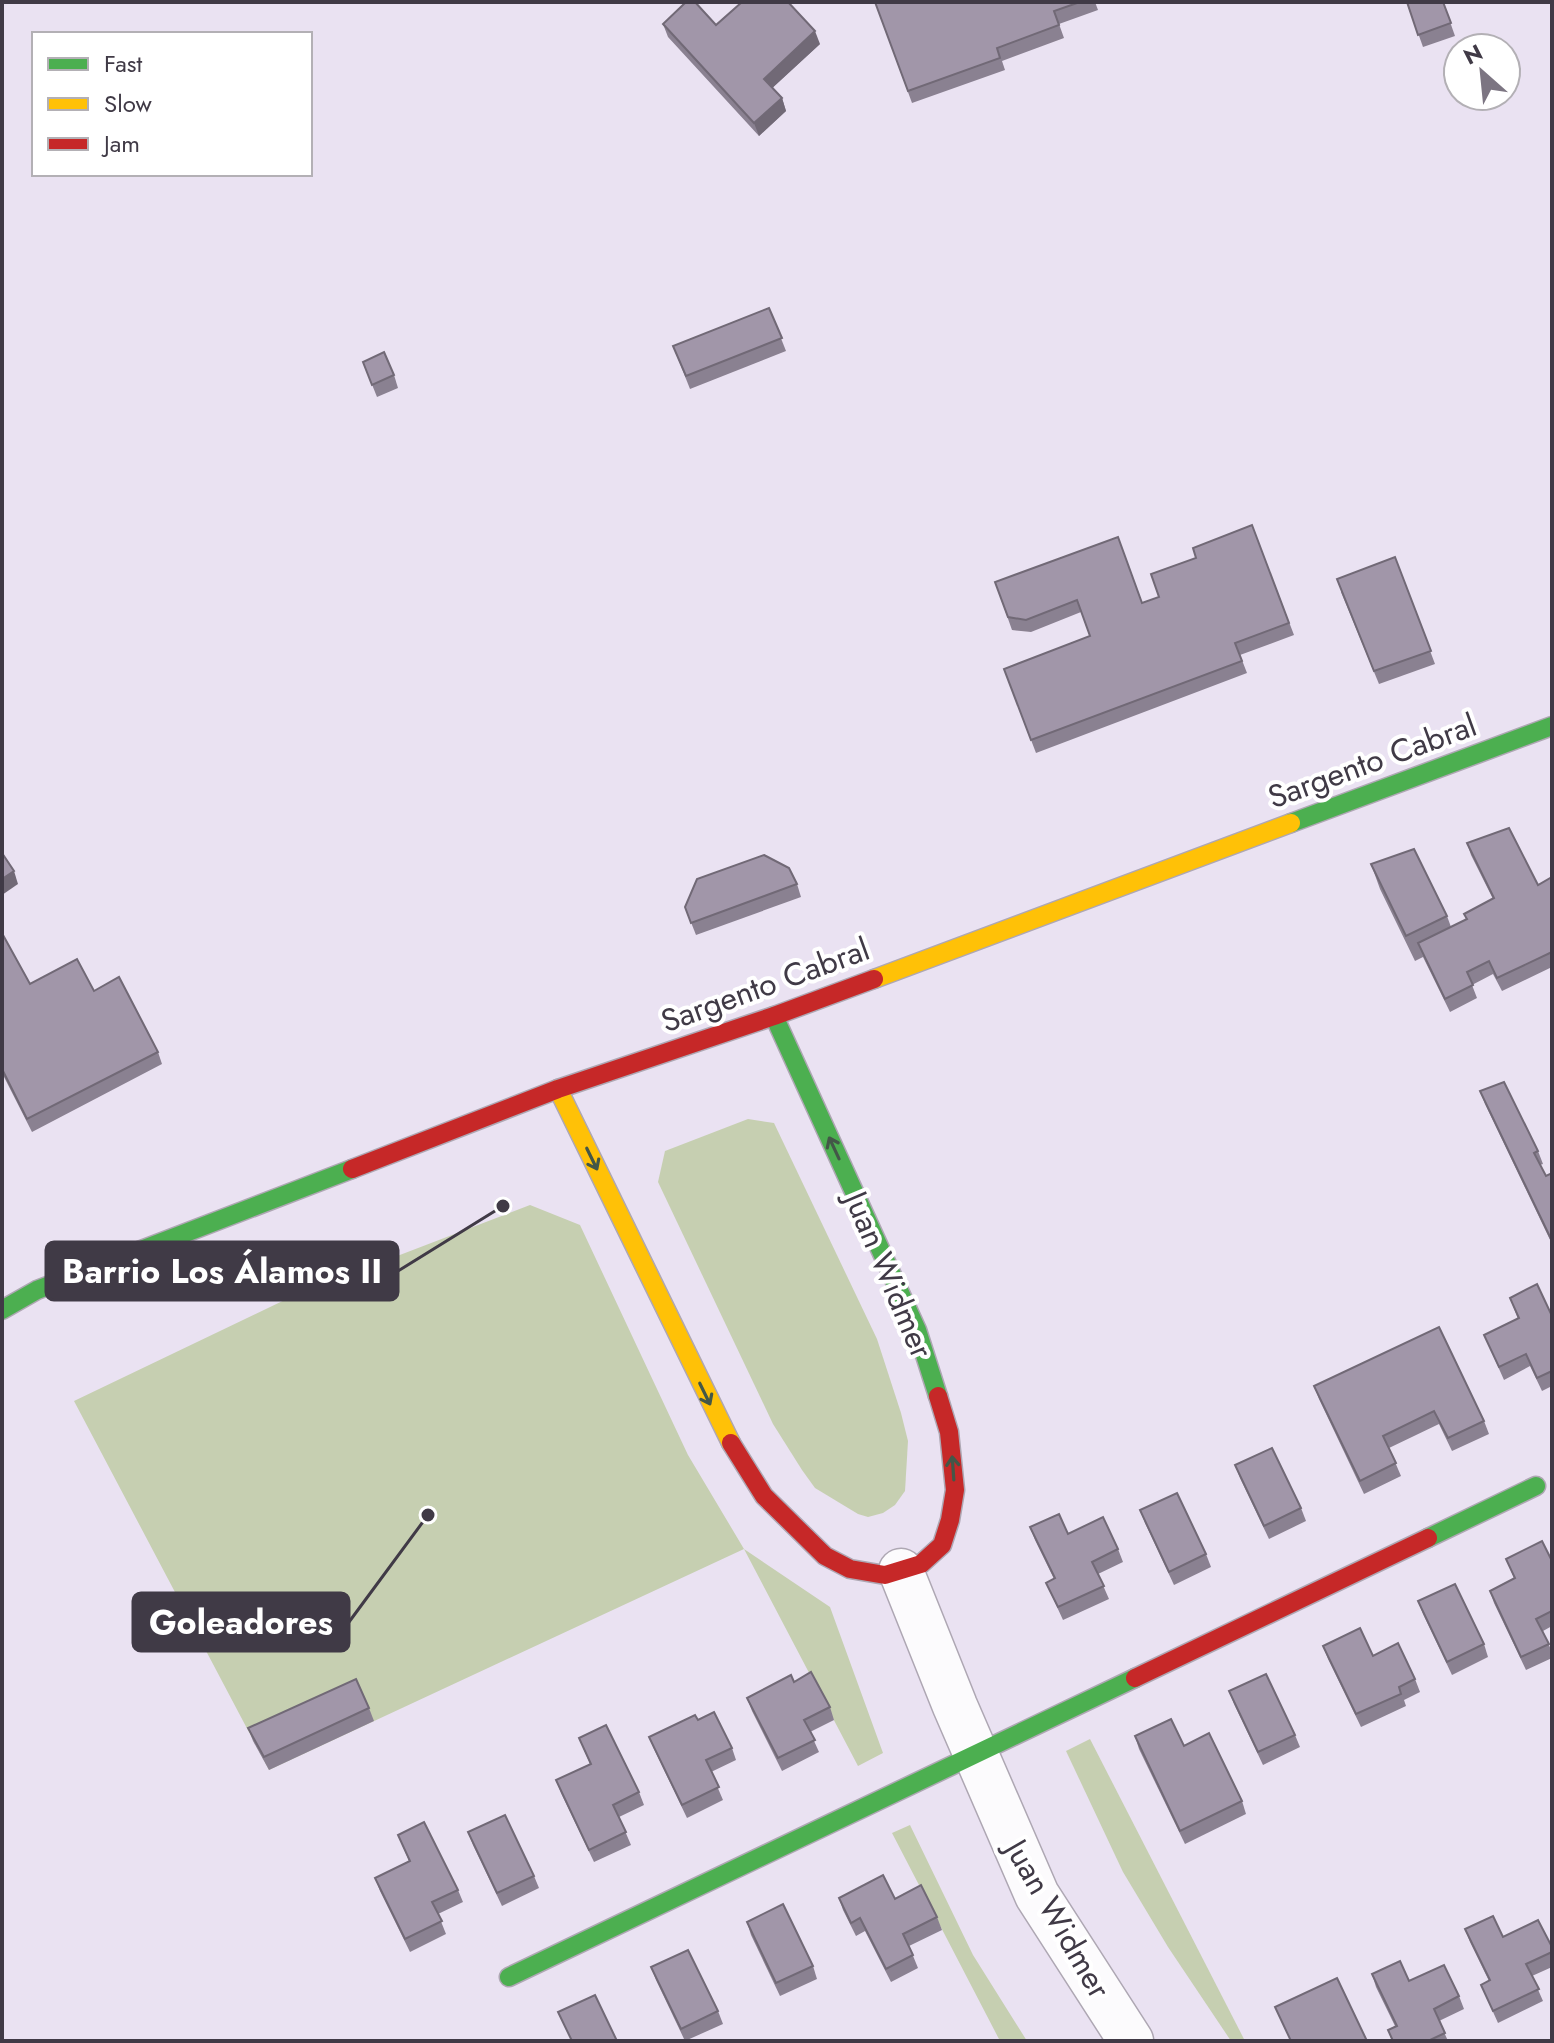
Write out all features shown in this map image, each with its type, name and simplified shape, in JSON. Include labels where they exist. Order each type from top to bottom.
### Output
[{"type":"street","name":"Sargento Cabral","points":[[2,1310],[37,1290],[558,1089],[774,1016],[1552,726]]},
{"type":"street","name":"Juan Widmer","points":[[774,1016],[917,1330],[949,1432],[954,1464],[952,1505],[942,1545],[921,1564],[901,1571],[1037,1895],[1131,2041]]},
{"type":"street","points":[[558,1089],[726,1435],[764,1496],[825,1556],[850,1569],[865,1572],[885,1575],[901,1571]]},
{"type":"street","points":[[509,1977],[1536,1486]]},
{"type":"green space","points":[[748,1119],[774,1123],[877,1339],[908,1441],[905,1491],[895,1505],[883,1513],[868,1517],[858,1514],[815,1488],[802,1470],[773,1424],[658,1182],[665,1151]]},
{"type":"green space","points":[[530,1205],[580,1225],[688,1455],[744,1549],[269,1770],[74,1401],[293,1296]]},
{"type":"green space","points":[[744,1549],[830,1607],[883,1753],[858,1766]]},
{"type":"green space","points":[[1090,1739],[1245,2041],[1231,2041],[1168,1947],[1123,1872],[1066,1751]]},
{"type":"green space","points":[[910,1825],[973,1955],[1027,2041],[1000,2041],[892,1833]]},
{"type":"building","points":[[686,2],[695,2],[716,25],[742,2],[788,2],[815,31],[764,79],[782,98],[754,123],[663,24]]},
{"type":"building","points":[[875,2],[1080,2],[1054,11],[1059,25],[997,48],[1000,58],[908,91]]},
{"type":"building","points":[[1407,2],[1443,2],[1451,23],[1418,35]]},
{"type":"building","points":[[769,308],[782,338],[686,376],[673,346]]},
{"type":"building","points":[[384,352],[394,375],[372,385],[363,362]]},
{"type":"building","points":[[1252,525],[1289,623],[1235,643],[1242,661],[1031,740],[1004,669],[1090,636],[1077,600],[1026,620],[1008,617],[995,582],[1118,537],[1142,603],[1159,597],[1151,574],[1196,558],[1193,548]]},
{"type":"building","points":[[1395,557],[1431,651],[1374,671],[1337,579]]},
{"type":"building","points":[[1509,828],[1538,885],[1552,877],[1552,952],[1497,978],[1489,961],[1467,972],[1473,985],[1445,999],[1418,943],[1467,919],[1464,914],[1494,898],[1467,843]]},
{"type":"building","points":[[1414,849],[1447,916],[1406,936],[1371,864]]},
{"type":"building","points":[[2,853],[14,871],[2,879]]},
{"type":"building","points":[[764,855],[789,868],[797,884],[691,923],[685,907],[697,879]]},
{"type":"building","points":[[3,935],[30,984],[77,959],[94,991],[119,977],[158,1052],[27,1119],[2,1069]]},
{"type":"building","points":[[1504,1082],[1538,1151],[1534,1153],[1546,1176],[1552,1173],[1552,1241],[1480,1091]]},
{"type":"building","points":[[1537,1284],[1552,1316],[1552,1371],[1537,1378],[1526,1354],[1499,1367],[1484,1335],[1519,1318],[1510,1298]]},
{"type":"building","points":[[1439,1327],[1484,1421],[1448,1438],[1434,1411],[1383,1436],[1396,1463],[1360,1481],[1314,1386]]},
{"type":"building","points":[[1272,1448],[1301,1508],[1264,1526],[1235,1465]]},
{"type":"building","points":[[1177,1493],[1206,1554],[1169,1572],[1140,1510]]},
{"type":"building","points":[[1059,1514],[1068,1534],[1103,1517],[1118,1549],[1092,1562],[1104,1586],[1058,1607],[1046,1583],[1055,1578],[1030,1527]]},
{"type":"building","points":[[1542,1541],[1552,1561],[1552,1611],[1536,1619],[1549,1644],[1521,1657],[1490,1591],[1515,1578],[1506,1559]]},
{"type":"building","points":[[1455,1584],[1484,1644],[1447,1662],[1418,1601]]},
{"type":"building","points":[[1360,1628],[1373,1656],[1398,1643],[1415,1679],[1399,1687],[1401,1694],[1356,1714],[1323,1646]]},
{"type":"building","points":[[811,1672],[830,1707],[804,1720],[815,1740],[778,1758],[747,1698],[791,1675],[794,1682]]},
{"type":"building","points":[[1266,1674],[1295,1735],[1258,1752],[1229,1691]]},
{"type":"building","points":[[356,1679],[369,1708],[264,1757],[248,1728]]},
{"type":"building","points":[[714,1712],[732,1748],[706,1760],[719,1787],[682,1805],[649,1737],[695,1715],[698,1720]]},
{"type":"building","points":[[1171,1719],[1184,1746],[1209,1733],[1242,1801],[1180,1831],[1135,1736]]},
{"type":"building","points":[[606,1725],[639,1792],[613,1805],[626,1832],[589,1850],[556,1780],[591,1764],[579,1738]]},
{"type":"building","points":[[505,1815],[534,1876],[497,1893],[468,1832]]},
{"type":"building","points":[[424,1822],[458,1890],[432,1902],[442,1921],[405,1939],[375,1878],[410,1861],[398,1835]]},
{"type":"building","points":[[883,1875],[895,1899],[921,1885],[937,1917],[903,1934],[913,1955],[886,1969],[860,1918],[851,1923],[839,1898]]},
{"type":"building","points":[[783,1904],[813,1966],[776,1983],[747,1922]]},
{"type":"building","points":[[1493,1916],[1503,1937],[1538,1920],[1552,1952],[1526,1964],[1539,1989],[1493,2011],[1481,1985],[1490,1980],[1465,1929]]},
{"type":"building","points":[[688,1950],[718,2011],[681,2029],[651,1967]]},
{"type":"building","points":[[1400,1961],[1409,1981],[1444,1965],[1459,1996],[1434,2009],[1445,2033],[1428,2041],[1393,2041],[1388,2030],[1397,2026],[1372,1974]]},
{"type":"building","points":[[1337,1978],[1367,2041],[1291,2041],[1275,2007]]},
{"type":"building","points":[[595,1995],[617,2041],[572,2041],[558,2012]]},
{"type":"traffic: fast","points":[[1291,823],[1552,726]]},
{"type":"traffic: fast","points":[[774,1016],[917,1330],[938,1396]]},
{"type":"traffic: fast","points":[[2,1310],[37,1290],[352,1169]]},
{"type":"traffic: fast","points":[[1428,1538],[1536,1486]]},
{"type":"traffic: fast","points":[[509,1977],[1135,1678]]},
{"type":"traffic: slow","points":[[874,979],[1291,823]]},
{"type":"traffic: slow","points":[[558,1089],[731,1443]]},
{"type":"traffic: jam","points":[[352,1169],[558,1089],[874,979]]},
{"type":"traffic: jam","points":[[731,1443],[764,1496],[825,1556],[850,1569],[885,1575],[921,1564],[942,1545],[950,1520],[955,1490],[949,1432],[938,1396]]},
{"type":"traffic: jam","points":[[1135,1678],[1428,1538]]},
{"type":"place","name":"Barrio Los Álamos II","points":[[503,1206]]},
{"type":"place","name":"Goleadores","points":[[428,1515]]}]
